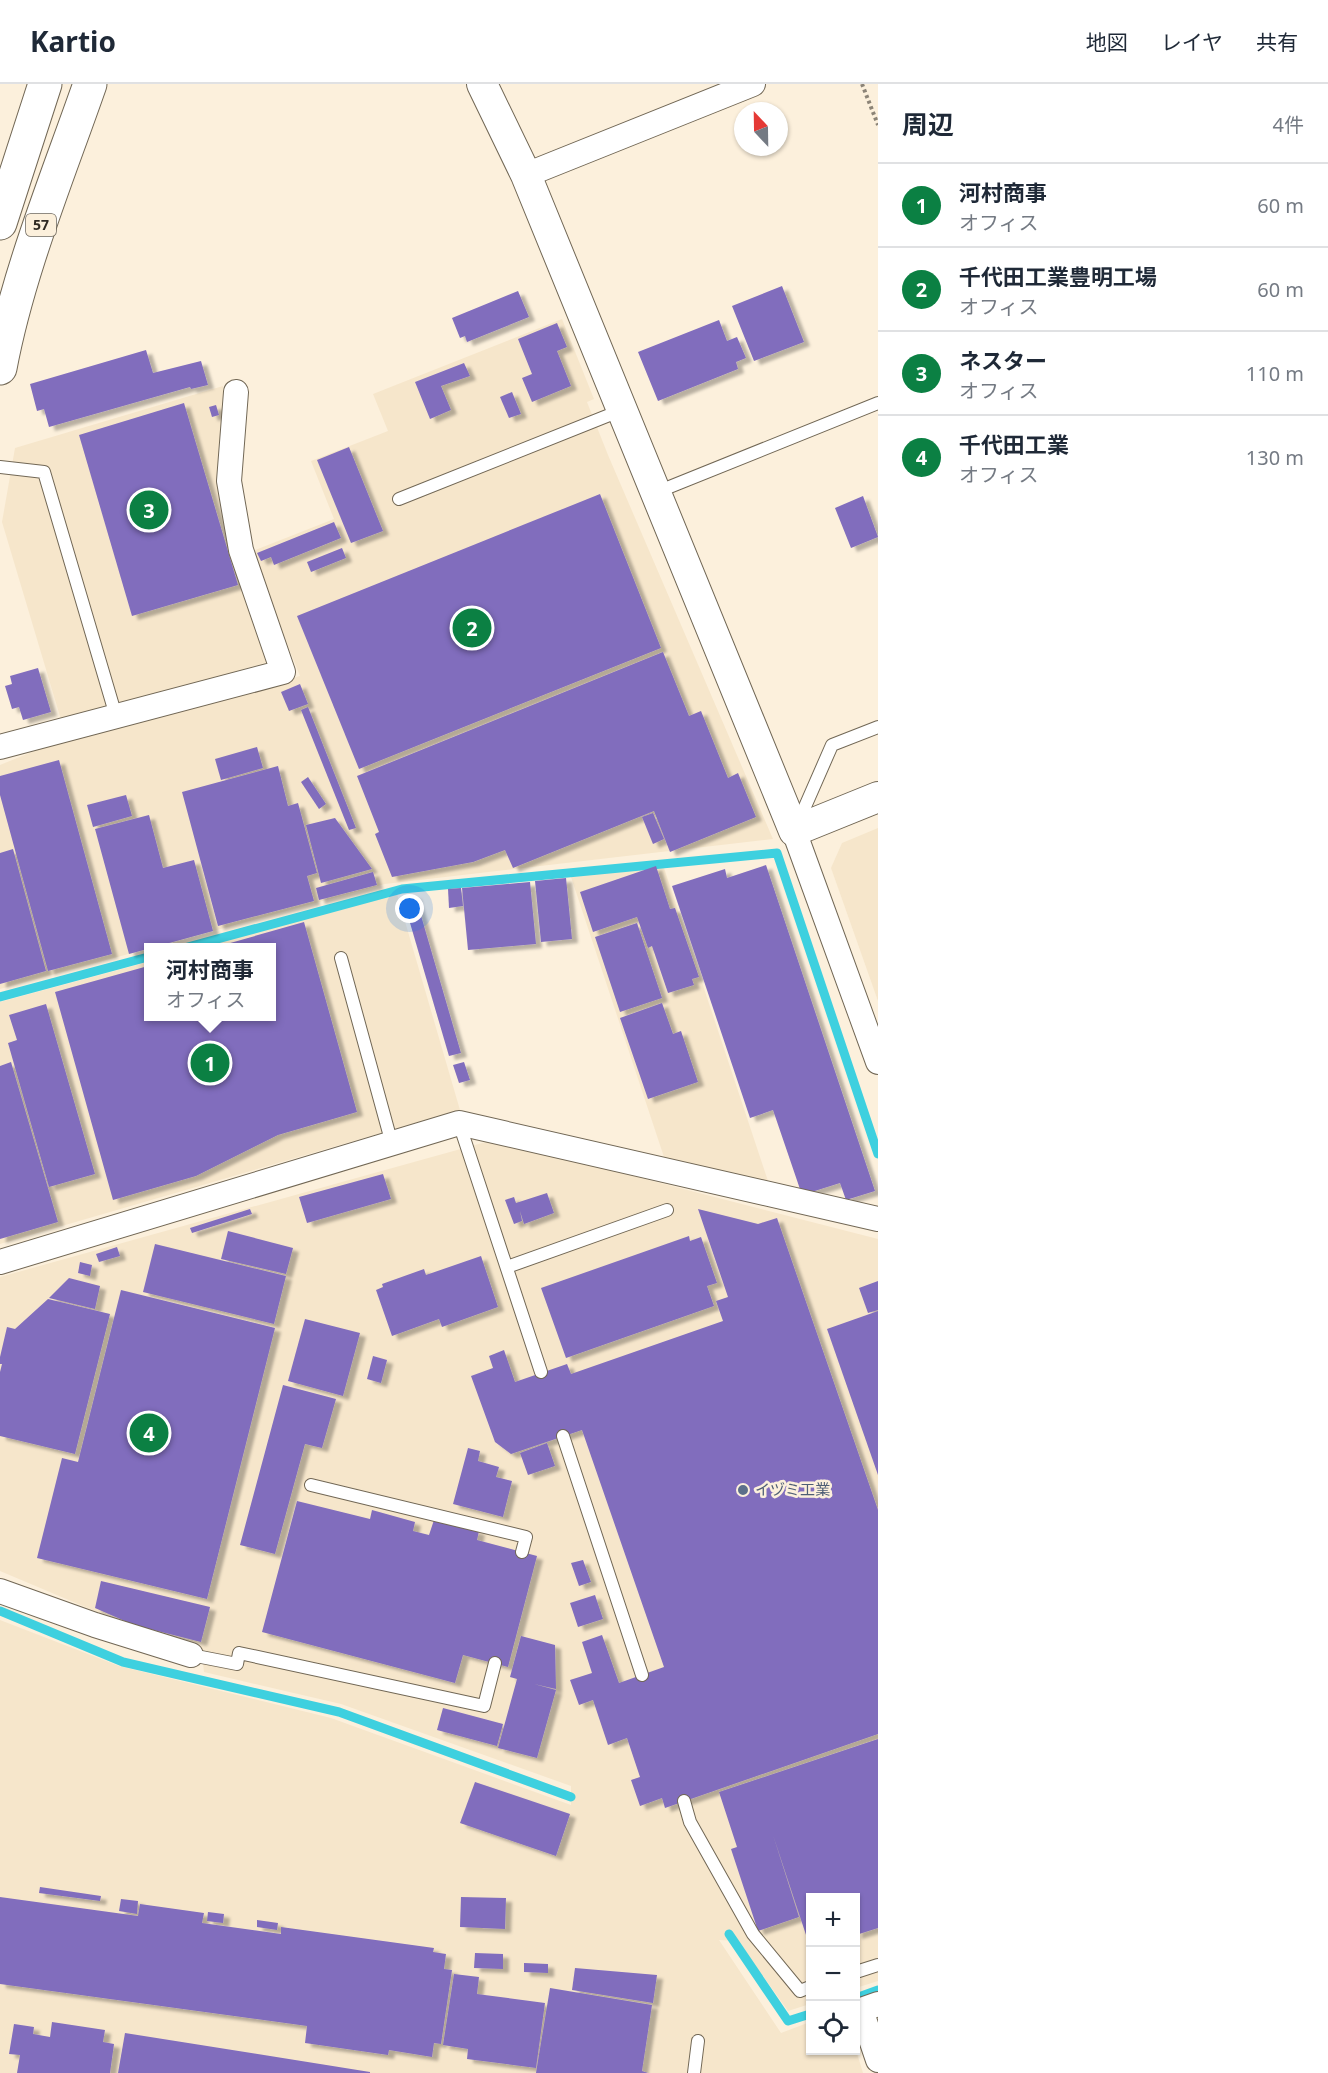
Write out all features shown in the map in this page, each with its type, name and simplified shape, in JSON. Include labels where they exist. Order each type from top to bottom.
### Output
[{"type":"main road","name":"57","points":[[0,223],[45,84]]},
{"type":"main road","name":"57","points":[[0,368],[7,330],[90,84]]},
{"type":"street","points":[[482,84],[526,175],[794,831],[878,1062]]},
{"type":"street","points":[[526,175],[753,84]]},
{"type":"street","points":[[0,747],[283,672],[241,550],[229,481],[236,392]]},
{"type":"street","points":[[794,831],[878,797]]},
{"type":"street","points":[[0,1262],[459,1123],[878,1220]]},
{"type":"street","points":[[0,1591],[95,1625],[191,1655]]},
{"type":"street","points":[[878,2004],[861,2010],[878,2060]]},
{"type":"lane","points":[[656,492],[878,403]]},
{"type":"lane","points":[[399,499],[622,410]]},
{"type":"lane","points":[[0,467],[44,472],[116,716]]},
{"type":"lane","points":[[794,831],[832,745],[878,727]]},
{"type":"lane","points":[[341,958],[392,1144]]},
{"type":"lane","points":[[459,1123],[542,1372]]},
{"type":"lane","points":[[507,1267],[667,1210]]},
{"type":"lane","points":[[563,1436],[642,1675]]},
{"type":"lane","points":[[311,1485],[526,1537],[522,1552]]},
{"type":"lane","points":[[191,1655],[237,1664],[239,1653],[484,1706],[495,1663]]},
{"type":"lane","points":[[684,1801],[690,1822],[753,1934],[800,1991],[806,1989]]},
{"type":"lane","points":[[860,1970],[878,1965]]},
{"type":"lane","points":[[694,2073],[698,2041]]},
{"type":"path","points":[[861,84],[878,125]]},
{"type":"shaded area","points":[[562,319],[594,399],[587,402],[608,455],[773,839],[385,884],[169,943],[144,943],[144,950],[0,989],[0,765],[49,745],[300,676],[250,552],[334,519],[311,461],[388,431],[373,394]]},
{"type":"shaded area","points":[[223,386],[221,474],[268,662],[62,723],[2,522],[15,448]]},
{"type":"shaded area","points":[[878,828],[878,1001],[831,868],[842,843]]},
{"type":"shaded area","points":[[663,865],[770,1187],[665,1160],[571,877]]},
{"type":"shaded area","points":[[397,894],[460,1110],[0,1244],[0,1002],[144,963],[144,1021],[276,1021],[276,943],[215,943]]},
{"type":"shaded area","points":[[493,1140],[878,1239],[878,1981],[860,1987],[860,1893],[806,1893],[806,2005],[788,2011],[738,1941],[719,1940],[781,2033],[806,2024],[806,2055],[858,2055],[863,2073],[0,2073],[0,1620],[119,1666],[331,1718],[571,1805],[571,1786],[341,1704],[204,1672],[201,1646],[135,1628],[0,1571],[0,1277]]},
{"type":"building","points":[[782,286],[804,342],[754,361],[732,306]]},
{"type":"building","points":[[518,291],[529,317],[467,342],[465,336],[460,338],[452,318]]},
{"type":"building","points":[[719,320],[727,341],[737,337],[746,358],[736,362],[738,369],[658,401],[638,352]]},
{"type":"building","points":[[557,323],[567,347],[557,351],[571,386],[532,402],[522,378],[532,374],[518,339]]},
{"type":"building","points":[[146,350],[153,373],[201,361],[208,385],[191,389],[190,387],[49,427],[44,409],[37,411],[30,384]]},
{"type":"building","points":[[464,363],[470,376],[441,386],[451,410],[430,419],[415,382]]},
{"type":"building","points":[[512,392],[521,414],[509,418],[500,397]]},
{"type":"building","points":[[184,403],[238,585],[132,616],[79,435]]},
{"type":"building","points":[[216,405],[219,415],[212,417],[209,407]]},
{"type":"building","points":[[349,447],[383,531],[351,543],[317,460]]},
{"type":"building","points":[[600,494],[661,648],[359,769],[297,616]]},
{"type":"building","points":[[863,496],[878,537],[851,548],[835,508]]},
{"type":"building","points":[[334,522],[341,538],[274,565],[271,557],[261,561],[257,553]]},
{"type":"building","points":[[342,548],[346,558],[311,572],[307,562]]},
{"type":"building","points":[[663,652],[689,716],[701,711],[728,778],[738,773],[756,817],[670,852],[654,811],[513,868],[505,850],[473,862],[392,877],[375,834],[379,832],[357,776]]},
{"type":"building","points":[[38,668],[51,712],[23,720],[19,707],[12,709],[5,686],[12,684],[10,676]]},
{"type":"building","points":[[300,684],[308,704],[289,711],[281,692]]},
{"type":"building","points":[[308,707],[356,828],[349,830],[301,710]]},
{"type":"building","points":[[257,747],[263,768],[221,780],[215,759]]},
{"type":"building","points":[[59,760],[112,954],[48,971],[0,795],[0,776]]},
{"type":"building","points":[[278,766],[288,806],[298,803],[317,873],[307,876],[314,901],[218,926],[182,792]]},
{"type":"building","points":[[308,777],[326,804],[319,809],[301,782]]},
{"type":"building","points":[[126,795],[132,816],[93,827],[87,805]]},
{"type":"building","points":[[653,813],[664,839],[653,844],[642,817]]},
{"type":"building","points":[[149,815],[163,868],[194,860],[213,931],[169,943],[144,943],[144,950],[129,954],[95,829]]},
{"type":"building","points":[[335,818],[372,869],[321,883],[306,825]]},
{"type":"building","points":[[13,849],[46,971],[0,984],[0,853]]},
{"type":"building","points":[[766,865],[875,1191],[846,1200],[840,1183],[802,1195],[773,1110],[750,1118],[672,886],[725,869],[727,878]]},
{"type":"building","points":[[656,866],[670,909],[675,908],[699,977],[692,979],[694,985],[668,993],[652,946],[648,948],[637,917],[593,932],[580,892]]},
{"type":"building","points":[[373,872],[377,885],[319,900],[316,888]]},
{"type":"building","points":[[566,878],[572,939],[541,942],[535,881]]},
{"type":"building","points":[[530,882],[536,944],[468,950],[462,888]]},
{"type":"building","points":[[461,888],[463,906],[449,908],[448,889]]},
{"type":"building","points":[[415,895],[461,1053],[449,1056],[403,899]]},
{"type":"building","points":[[304,922],[357,1112],[278,1135],[196,1176],[113,1200],[55,992],[144,967],[144,1021],[276,1021],[276,943],[230,943]]},
{"type":"building","points":[[637,923],[662,998],[620,1012],[595,937]]},
{"type":"building","points":[[662,1003],[673,1034],[681,1031],[698,1082],[648,1099],[620,1018]]},
{"type":"building","points":[[46,1004],[95,1174],[49,1187],[8,1043],[17,1040],[9,1015]]},
{"type":"building","points":[[11,1062],[58,1222],[0,1239],[0,1066]]},
{"type":"building","points":[[464,1062],[470,1080],[459,1083],[453,1065]]},
{"type":"building","points":[[383,1174],[391,1199],[307,1223],[299,1197]]},
{"type":"building","points":[[547,1193],[554,1213],[524,1224],[520,1211],[522,1221],[514,1224],[505,1200],[514,1197],[516,1203]]},
{"type":"building","points":[[250,1209],[252,1214],[192,1233],[190,1228]]},
{"type":"building","points":[[698,1209],[758,1224],[777,1218],[878,1510],[878,1734],[665,1808],[662,1798],[640,1806],[631,1780],[640,1777],[627,1738],[608,1745],[593,1700],[579,1705],[570,1680],[592,1673],[582,1642],[602,1635],[619,1683],[664,1667],[582,1430],[511,1454],[495,1442],[471,1376],[493,1368],[489,1356],[504,1350],[515,1382],[567,1364],[571,1374],[723,1321],[716,1301],[728,1297]]},
{"type":"building","points":[[228,1231],[293,1248],[286,1274],[221,1259]]},
{"type":"building","points":[[689,1236],[690,1241],[701,1237],[717,1283],[707,1286],[714,1306],[566,1358],[541,1288]]},
{"type":"building","points":[[155,1244],[286,1276],[274,1324],[143,1292]]},
{"type":"building","points":[[117,1247],[120,1256],[99,1262],[96,1254]]},
{"type":"building","points":[[481,1256],[498,1307],[442,1327],[439,1319],[392,1336],[376,1290],[383,1287],[382,1284],[424,1269],[426,1275]]},
{"type":"building","points":[[80,1262],[92,1265],[90,1276],[78,1273]]},
{"type":"building","points":[[69,1278],[100,1286],[95,1309],[49,1298]]},
{"type":"building","points":[[878,1281],[878,1310],[868,1313],[859,1288]]},
{"type":"building","points":[[121,1290],[275,1328],[207,1599],[37,1558],[62,1458],[78,1462]]},
{"type":"building","points":[[48,1299],[110,1314],[75,1454],[0,1436],[2,1364],[0,1364],[0,1357],[7,1327],[15,1329]]},
{"type":"building","points":[[878,1311],[878,1475],[827,1329]]},
{"type":"building","points":[[305,1319],[360,1333],[343,1396],[288,1381]]},
{"type":"building","points":[[373,1356],[387,1360],[381,1383],[367,1379]]},
{"type":"building","points":[[283,1385],[336,1399],[322,1448],[305,1444],[275,1554],[240,1545]]},
{"type":"building","points":[[547,1443],[555,1466],[528,1475],[520,1453]]},
{"type":"building","points":[[468,1448],[480,1451],[478,1461],[499,1467],[496,1477],[512,1481],[503,1517],[453,1504]]},
{"type":"building","points":[[297,1501],[370,1519],[372,1510],[415,1522],[413,1531],[429,1535],[434,1520],[479,1531],[477,1540],[537,1556],[508,1667],[463,1655],[455,1683],[262,1632]]},
{"type":"building","points":[[583,1560],[591,1582],[579,1586],[571,1563]]},
{"type":"building","points":[[101,1581],[210,1607],[201,1642],[134,1625],[95,1608]]},
{"type":"building","points":[[595,1595],[603,1619],[578,1627],[570,1603]]},
{"type":"building","points":[[521,1636],[555,1645],[556,1689],[534,1684],[556,1690],[537,1758],[498,1748],[517,1679],[510,1677]]},
{"type":"building","points":[[443,1708],[503,1724],[497,1746],[437,1730]]},
{"type":"building","points":[[878,1739],[878,1928],[860,1934],[860,1893],[806,1893],[806,1935],[773,1835],[799,1917],[758,1931],[731,1849],[737,1847],[719,1792]]},
{"type":"building","points":[[475,1782],[570,1814],[556,1856],[460,1823]]},
{"type":"building","points":[[40,1887],[101,1896],[100,1901],[39,1893]]},
{"type":"building","points":[[0,1897],[138,1916],[140,1904],[204,1913],[202,1923],[281,1934],[281,1927],[434,1948],[433,1952],[446,1954],[444,1969],[452,1970],[441,2044],[434,2043],[432,2057],[389,2050],[388,2055],[305,2043],[307,2026],[0,1984]]},
{"type":"building","points":[[461,1897],[506,1898],[505,1929],[460,1927]]},
{"type":"building","points":[[121,1899],[138,1901],[137,1914],[119,1911]]},
{"type":"building","points":[[208,1912],[224,1914],[223,1923],[207,1921]]},
{"type":"building","points":[[257,1920],[278,1923],[277,1930],[257,1927]]},
{"type":"building","points":[[475,1953],[503,1954],[503,1969],[474,1968]]},
{"type":"building","points":[[524,1963],[548,1964],[548,1973],[524,1972]]},
{"type":"building","points":[[575,1968],[657,1975],[653,2003],[572,1990]]},
{"type":"building","points":[[454,1974],[479,1977],[477,1994],[545,2003],[536,2068],[467,2059],[468,2049],[443,2045]]},
{"type":"building","points":[[550,1988],[652,2005],[642,2071],[648,2073],[536,2073]]},
{"type":"building","points":[[52,2022],[105,2030],[103,2042],[114,2044],[110,2073],[17,2073],[20,2055],[9,2054],[14,2024],[34,2027],[33,2034],[50,2037]]},
{"type":"building","points":[[125,2033],[370,2072],[370,2073],[118,2073]]},
{"type":"waterway","points":[[202,943],[402,889],[777,853],[878,1154]]},
{"type":"waterway","points":[[0,997],[144,958]]},
{"type":"waterway","points":[[0,1611],[123,1662],[339,1712],[571,1797]]},
{"type":"waterway","points":[[729,1934],[788,2021],[806,2015]]},
{"type":"waterway","points":[[860,1997],[878,1990]]},
{"type":"place","name":"ネスター","points":[[149,510]]},
{"type":"place","name":"千代田工業豊明工場","points":[[472,628]]},
{"type":"place","name":"河村商事","points":[[210,1063]]},
{"type":"place","name":"千代田工業","points":[[149,1433]]},
{"type":"place","name":"イヅミ工業","points":[[743,1490]]}]
